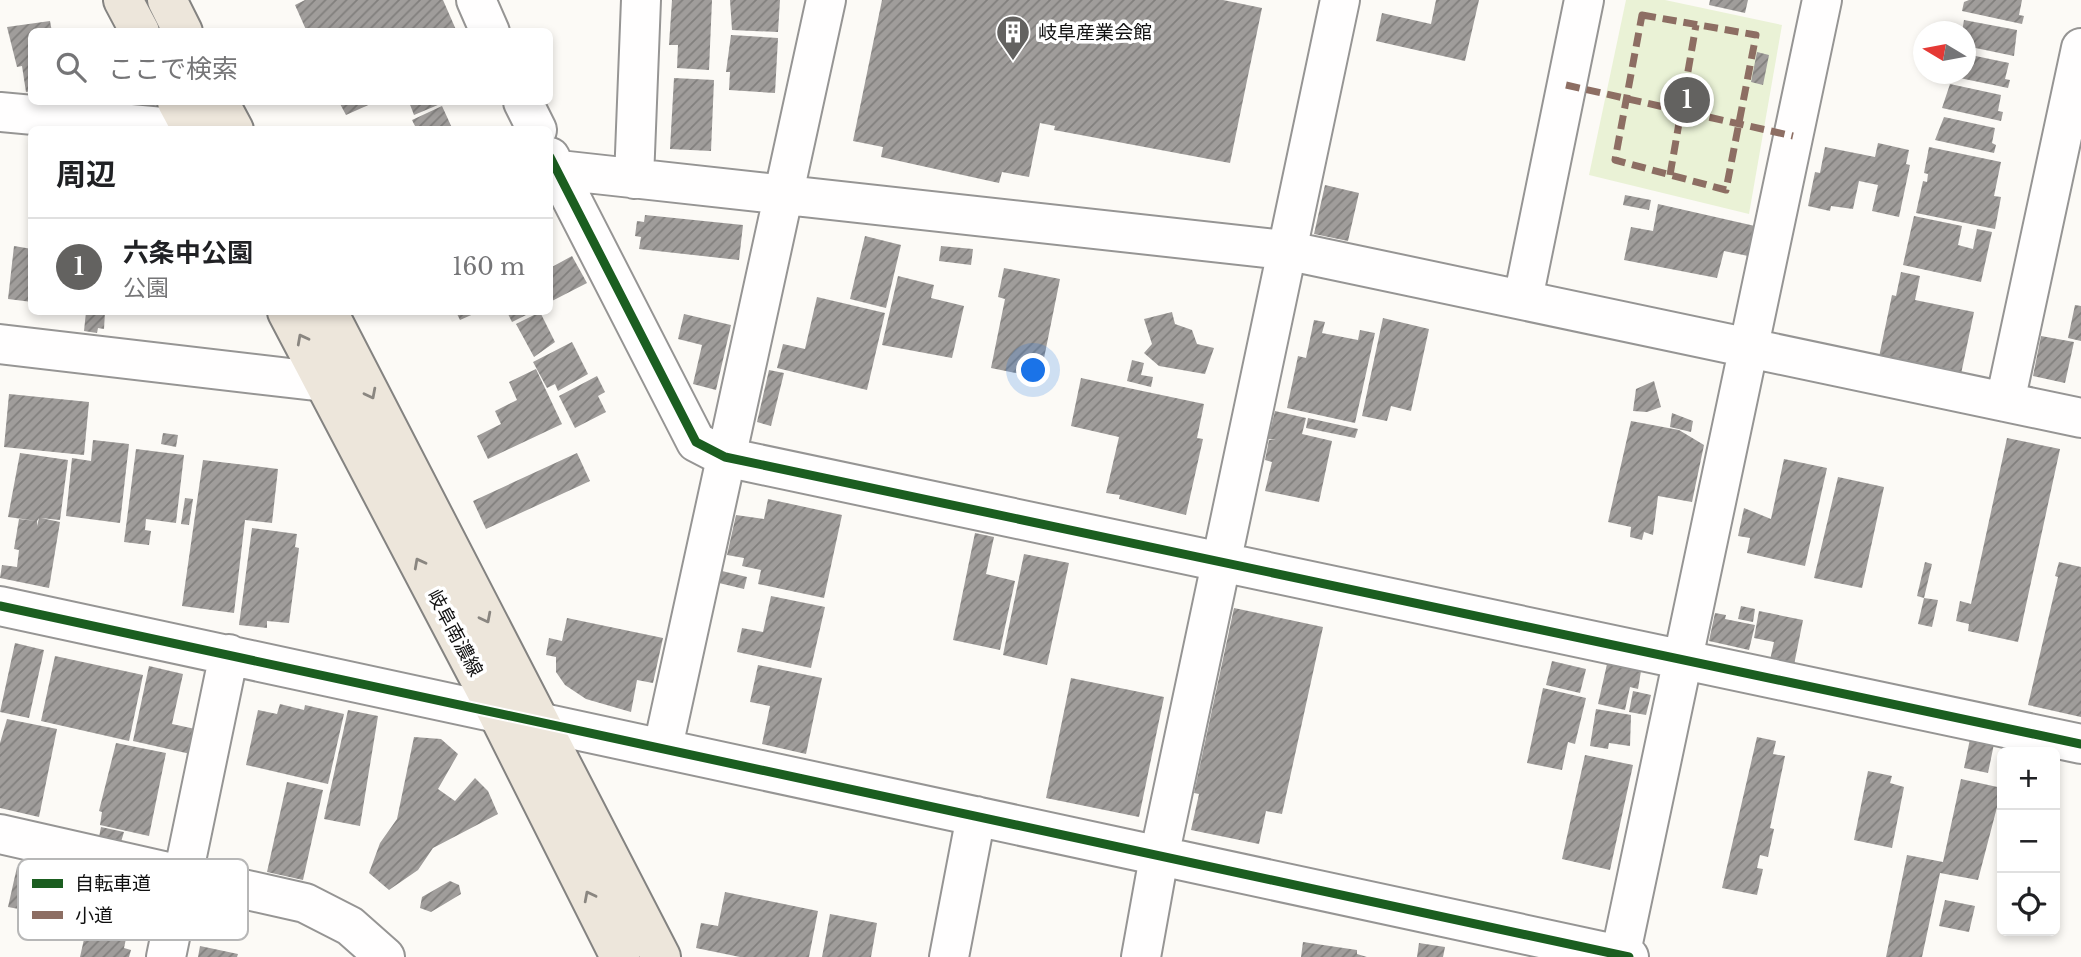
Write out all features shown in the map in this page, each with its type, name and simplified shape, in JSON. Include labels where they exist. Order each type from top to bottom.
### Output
[{"type":"main road","points":[[123,0],[138,28]]},
{"type":"main road","points":[[167,0],[181,28]]},
{"type":"main road","points":[[179,105],[191,126]]},
{"type":"main road","points":[[221,105],[232,126]]},
{"type":"main road","name":"岐阜南濃線","points":[[289,315],[497,712],[620,957]]},
{"type":"main road","name":"岐阜南濃線","points":[[330,315],[660,957]]},
{"type":"street","points":[[476,0],[489,28]]},
{"type":"street","points":[[634,179],[641,0]]},
{"type":"street","points":[[663,747],[826,0]]},
{"type":"street","points":[[1141,957],[1159,857],[1285,250],[1340,0]]},
{"type":"street","points":[[1522,299],[1584,0]]},
{"type":"street","points":[[0,606],[1623,956],[1822,0]]},
{"type":"street","points":[[2005,402],[2081,48]]},
{"type":"street","points":[[524,105],[535,126]]},
{"type":"street","points":[[0,111],[161,126]]},
{"type":"street","points":[[553,165],[634,179],[1285,250],[2081,418]]},
{"type":"street","points":[[553,169],[696,442],[725,457],[2081,744]]},
{"type":"street","points":[[0,345],[324,382]]},
{"type":"street","points":[[184,859],[229,654]]},
{"type":"street","points":[[949,957],[976,816]]},
{"type":"street","points":[[0,834],[113,859]]},
{"type":"street","points":[[248,890],[305,903],[350,926],[385,957]]},
{"type":"green space","points":[[1626,0],[1665,0],[1782,25],[1749,214],[1589,175]]},
{"type":"building","points":[[305,0],[443,0],[455,28],[305,28],[295,5]]},
{"type":"building","points":[[672,0],[712,0],[709,70],[677,68],[678,45],[669,45]]},
{"type":"building","points":[[730,0],[780,0],[778,32],[732,30]]},
{"type":"building","name":"岐阜産業会館","points":[[882,0],[1223,0],[1262,8],[1230,163],[1054,130],[1055,126],[1040,123],[1029,177],[1002,172],[999,183],[881,157],[883,147],[853,141]]},
{"type":"building","points":[[1436,0],[1479,0],[1465,61],[1376,41],[1382,13],[1431,24]]},
{"type":"building","points":[[1710,0],[1748,0],[1745,13],[1709,5]]},
{"type":"building","points":[[2022,0],[2019,15],[2024,16],[2022,24],[1962,11],[1964,2]]},
{"type":"building","points":[[50,21],[51,28],[28,28],[28,92],[22,66],[17,67],[7,27]]},
{"type":"building","points":[[1976,22],[2017,30],[2014,56],[1976,48]]},
{"type":"building","points":[[731,35],[778,38],[775,93],[729,90],[730,72],[726,72]]},
{"type":"building","points":[[1757,52],[1769,55],[1763,85],[1751,82]]},
{"type":"building","points":[[1976,56],[2009,63],[2005,79],[2010,80],[2008,88],[1976,81]]},
{"type":"building","points":[[674,78],[714,80],[711,151],[670,149]]},
{"type":"building","points":[[1950,84],[2001,95],[1998,111],[2003,112],[2001,121],[1942,108]]},
{"type":"building","points":[[341,105],[368,105],[346,115]]},
{"type":"building","points":[[410,105],[438,105],[414,115]]},
{"type":"building","points":[[442,106],[451,126],[415,126],[412,120]]},
{"type":"building","points":[[1944,117],[1995,128],[1992,143],[1996,145],[1994,153],[1935,140]]},
{"type":"building","points":[[1878,143],[1909,150],[1906,164],[1910,165],[1899,217],[1872,211],[1878,185],[1859,181],[1853,209],[1831,206],[1830,211],[1808,206],[1815,172],[1820,173],[1825,147],[1875,157]]},
{"type":"building","points":[[1929,147],[2001,162],[1994,196],[2001,197],[1995,229],[1916,213],[1923,181],[1927,182],[1928,174],[1924,173]]},
{"type":"building","points":[[1325,185],[1359,193],[1348,241],[1314,234]]},
{"type":"building","points":[[1625,195],[1651,200],[1649,210],[1623,205]]},
{"type":"building","points":[[1658,204],[1755,226],[1748,256],[1724,251],[1717,278],[1624,260],[1631,227],[1653,231]]},
{"type":"building","points":[[645,215],[743,225],[739,260],[639,249],[641,237],[635,236],[637,221],[644,222]]},
{"type":"building","points":[[1914,216],[1962,226],[1958,245],[1973,249],[1977,229],[1992,232],[1981,282],[1903,265]]},
{"type":"building","points":[[865,236],[901,245],[886,308],[850,299]]},
{"type":"building","points":[[14,246],[28,248],[28,302],[8,299]]},
{"type":"building","points":[[941,246],[973,249],[971,265],[939,261]]},
{"type":"building","points":[[572,256],[587,283],[553,300],[553,266]]},
{"type":"building","points":[[1004,268],[1060,279],[1040,378],[991,368],[1005,299],[998,297]]},
{"type":"building","points":[[1901,272],[1920,276],[1915,300],[1974,312],[1961,374],[1879,357],[1892,295],[1896,296]]},
{"type":"building","points":[[898,276],[934,285],[931,298],[964,306],[952,358],[882,345]]},
{"type":"building","points":[[817,297],[885,313],[867,390],[777,368],[783,344],[805,349]]},
{"type":"building","points":[[2075,305],[2081,306],[2081,341],[2068,338]]},
{"type":"building","points":[[1172,312],[1175,324],[1192,330],[1197,344],[1214,348],[1205,374],[1159,366],[1144,353],[1152,344],[1144,319]]},
{"type":"building","points":[[684,314],[731,325],[716,390],[693,384],[702,345],[678,339]]},
{"type":"building","points":[[86,315],[105,315],[104,329],[98,328],[97,333],[84,331]]},
{"type":"building","points":[[458,315],[471,315],[460,320]]},
{"type":"building","points":[[508,315],[526,315],[512,322]]},
{"type":"building","points":[[534,315],[542,315],[555,342],[534,357],[516,324]]},
{"type":"building","points":[[1383,318],[1429,329],[1411,411],[1391,406],[1387,421],[1362,416]]},
{"type":"building","points":[[1314,320],[1325,322],[1322,333],[1358,340],[1360,330],[1375,333],[1355,423],[1287,408],[1298,356],[1306,358]]},
{"type":"building","points":[[2041,336],[2074,342],[2065,383],[2033,376]]},
{"type":"building","points":[[572,342],[588,374],[558,391],[555,384],[547,388],[533,362]]},
{"type":"building","points":[[1132,360],[1144,363],[1141,375],[1153,377],[1151,387],[1127,381]]},
{"type":"building","points":[[536,369],[562,424],[488,459],[477,436],[501,424],[495,411],[517,400],[509,382]]},
{"type":"building","points":[[769,370],[784,373],[771,426],[757,422]]},
{"type":"building","points":[[597,376],[605,392],[598,396],[606,412],[575,428],[559,396]]},
{"type":"building","points":[[1081,378],[1204,404],[1197,438],[1203,439],[1186,515],[1119,499],[1120,495],[1106,493],[1119,437],[1071,426]]},
{"type":"building","points":[[1654,381],[1661,407],[1647,412],[1633,411],[1636,389]]},
{"type":"building","points":[[9,394],[89,402],[84,455],[4,447]]},
{"type":"building","points":[[1275,411],[1306,418],[1302,434],[1332,441],[1319,502],[1265,491],[1272,462],[1265,460],[1269,440],[1276,440],[1268,439]]},
{"type":"building","points":[[1672,413],[1693,421],[1691,432],[1670,427]]},
{"type":"building","points":[[1308,418],[1358,429],[1355,438],[1306,428]]},
{"type":"building","points":[[1631,421],[1679,430],[1704,445],[1692,502],[1658,496],[1653,535],[1644,532],[1642,540],[1630,537],[1631,527],[1608,522]]},
{"type":"building","points":[[163,433],[178,435],[176,447],[161,444]]},
{"type":"building","points":[[2007,438],[2060,449],[2018,642],[1968,631],[1969,624],[1956,621],[1960,601],[1971,604]]},
{"type":"building","points":[[93,440],[129,444],[120,523],[66,516],[72,458],[91,461]]},
{"type":"building","points":[[136,449],[184,455],[176,523],[146,519],[145,530],[151,531],[149,545],[124,542]]},
{"type":"building","points":[[20,453],[68,460],[60,520],[41,518],[60,522],[49,588],[0,578],[2,565],[17,567],[19,550],[14,549],[19,519],[37,521],[8,517]]},
{"type":"building","points":[[577,453],[590,481],[486,529],[473,501]]},
{"type":"building","points":[[1784,459],[1827,468],[1805,566],[1747,553],[1750,538],[1738,536],[1744,508],[1771,519]]},
{"type":"building","points":[[203,460],[278,469],[272,523],[245,520],[234,613],[182,606]]},
{"type":"building","points":[[1838,477],[1884,487],[1862,588],[1814,578]]},
{"type":"building","points":[[185,498],[193,499],[189,525],[181,524]]},
{"type":"building","points":[[768,499],[842,515],[824,598],[758,584],[761,570],[742,566],[744,558],[727,555],[736,515],[764,519]]},
{"type":"building","points":[[252,528],[297,534],[295,547],[299,548],[289,623],[267,621],[267,628],[239,625]]},
{"type":"building","points":[[975,533],[994,537],[986,574],[1015,581],[1000,650],[953,640]]},
{"type":"building","points":[[1024,554],[1069,563],[1047,665],[1003,655]]},
{"type":"building","points":[[1925,562],[1932,564],[1924,598],[1917,596]]},
{"type":"building","points":[[2059,562],[2081,567],[2081,717],[2028,705],[2058,577],[2055,576]]},
{"type":"building","points":[[722,571],[747,577],[744,589],[719,583]]},
{"type":"building","points":[[771,596],[825,607],[811,668],[737,652],[742,628],[763,632]]},
{"type":"building","points":[[1924,598],[1938,600],[1932,627],[1918,624]]},
{"type":"building","points":[[1741,606],[1755,609],[1753,622],[1738,619]]},
{"type":"building","points":[[1234,608],[1323,627],[1282,814],[1266,811],[1259,844],[1191,830],[1199,794],[1194,793]]},
{"type":"building","points":[[1759,611],[1803,620],[1794,665],[1770,660],[1774,642],[1754,638]]},
{"type":"building","points":[[1715,613],[1726,615],[1725,619],[1755,625],[1749,650],[1709,641]]},
{"type":"building","points":[[567,618],[663,638],[653,683],[637,680],[631,712],[586,699],[565,685],[556,672],[556,657],[546,655],[549,638],[562,641]]},
{"type":"building","points":[[15,643],[44,650],[29,718],[0,712]]},
{"type":"building","points":[[55,656],[143,675],[129,741],[41,721]]},
{"type":"building","points":[[1552,661],[1586,669],[1580,693],[1546,685]]},
{"type":"building","points":[[1607,664],[1641,671],[1638,689],[1630,687],[1625,710],[1598,704]]},
{"type":"building","points":[[758,665],[822,678],[806,754],[762,744],[770,706],[750,702]]},
{"type":"building","points":[[149,666],[183,674],[172,724],[200,730],[195,755],[133,741]]},
{"type":"building","points":[[1071,678],[1164,697],[1139,817],[1046,798]]},
{"type":"building","points":[[1543,688],[1586,698],[1575,744],[1568,742],[1562,770],[1527,763]]},
{"type":"building","points":[[1633,691],[1651,695],[1646,715],[1629,712]]},
{"type":"building","points":[[280,704],[304,710],[305,705],[344,714],[328,784],[246,765],[258,710],[277,714]]},
{"type":"building","points":[[1596,709],[1631,715],[1630,746],[1609,743],[1608,749],[1590,746]]},
{"type":"building","points":[[348,710],[378,716],[360,826],[324,819]]},
{"type":"building","points":[[7,719],[57,729],[39,817],[0,808],[0,743]]},
{"type":"building","points":[[414,737],[441,739],[458,754],[438,789],[455,801],[475,778],[488,791],[498,814],[433,848],[418,870],[389,890],[369,873],[380,843],[397,819]]},
{"type":"building","points":[[1757,737],[1776,741],[1773,754],[1785,756],[1770,828],[1774,829],[1768,857],[1760,855],[1757,868],[1763,869],[1757,895],[1722,888]]},
{"type":"building","points":[[1970,739],[1994,744],[1988,773],[1964,768]]},
{"type":"building","points":[[116,743],[166,753],[149,836],[100,825],[102,812],[99,811]]},
{"type":"building","points":[[1585,755],[1633,765],[1610,870],[1562,859]]},
{"type":"building","points":[[1868,771],[1892,776],[1890,783],[1904,787],[1892,848],[1854,840]]},
{"type":"building","points":[[1961,779],[1997,787],[1997,807],[1978,880],[1940,873],[1922,957],[1886,957],[1907,855],[1943,862]]},
{"type":"building","points":[[287,782],[323,790],[303,880],[267,872]]},
{"type":"building","points":[[101,827],[124,832],[121,842],[99,837]]},
{"type":"building","points":[[17,867],[18,867],[18,909],[8,907]]},
{"type":"building","points":[[450,881],[459,885],[461,894],[431,912],[420,908],[422,897]]},
{"type":"building","points":[[725,892],[818,911],[809,957],[740,957],[696,948],[701,923],[718,926]]},
{"type":"building","points":[[1945,900],[1975,906],[1969,932],[1939,926]]},
{"type":"building","points":[[830,914],[877,923],[871,957],[822,957]]},
{"type":"building","points":[[84,940],[126,940],[124,948],[131,950],[129,957],[80,957]]},
{"type":"building","points":[[1303,942],[1357,950],[1357,954],[1367,957],[1301,957]]},
{"type":"building","points":[[1419,943],[1445,947],[1443,957],[1417,957]]},
{"type":"building","points":[[200,946],[238,954],[237,957],[198,957]]},
{"type":"marked path","points":[[1642,15],[1756,35],[1726,190],[1615,160],[1642,15]]},
{"type":"marked path","points":[[1670,175],[1696,25]]},
{"type":"marked path","points":[[1566,85],[1793,136]]},
{"type":"cycle path","points":[[553,163],[696,442],[725,457],[2081,744]]},
{"type":"cycle path","points":[[0,606],[1629,957]]},
{"type":"place","name":"岐阜産業会館","points":[[1013,62]]},
{"type":"place","name":"六条中公園","points":[[1687,100]]}]
